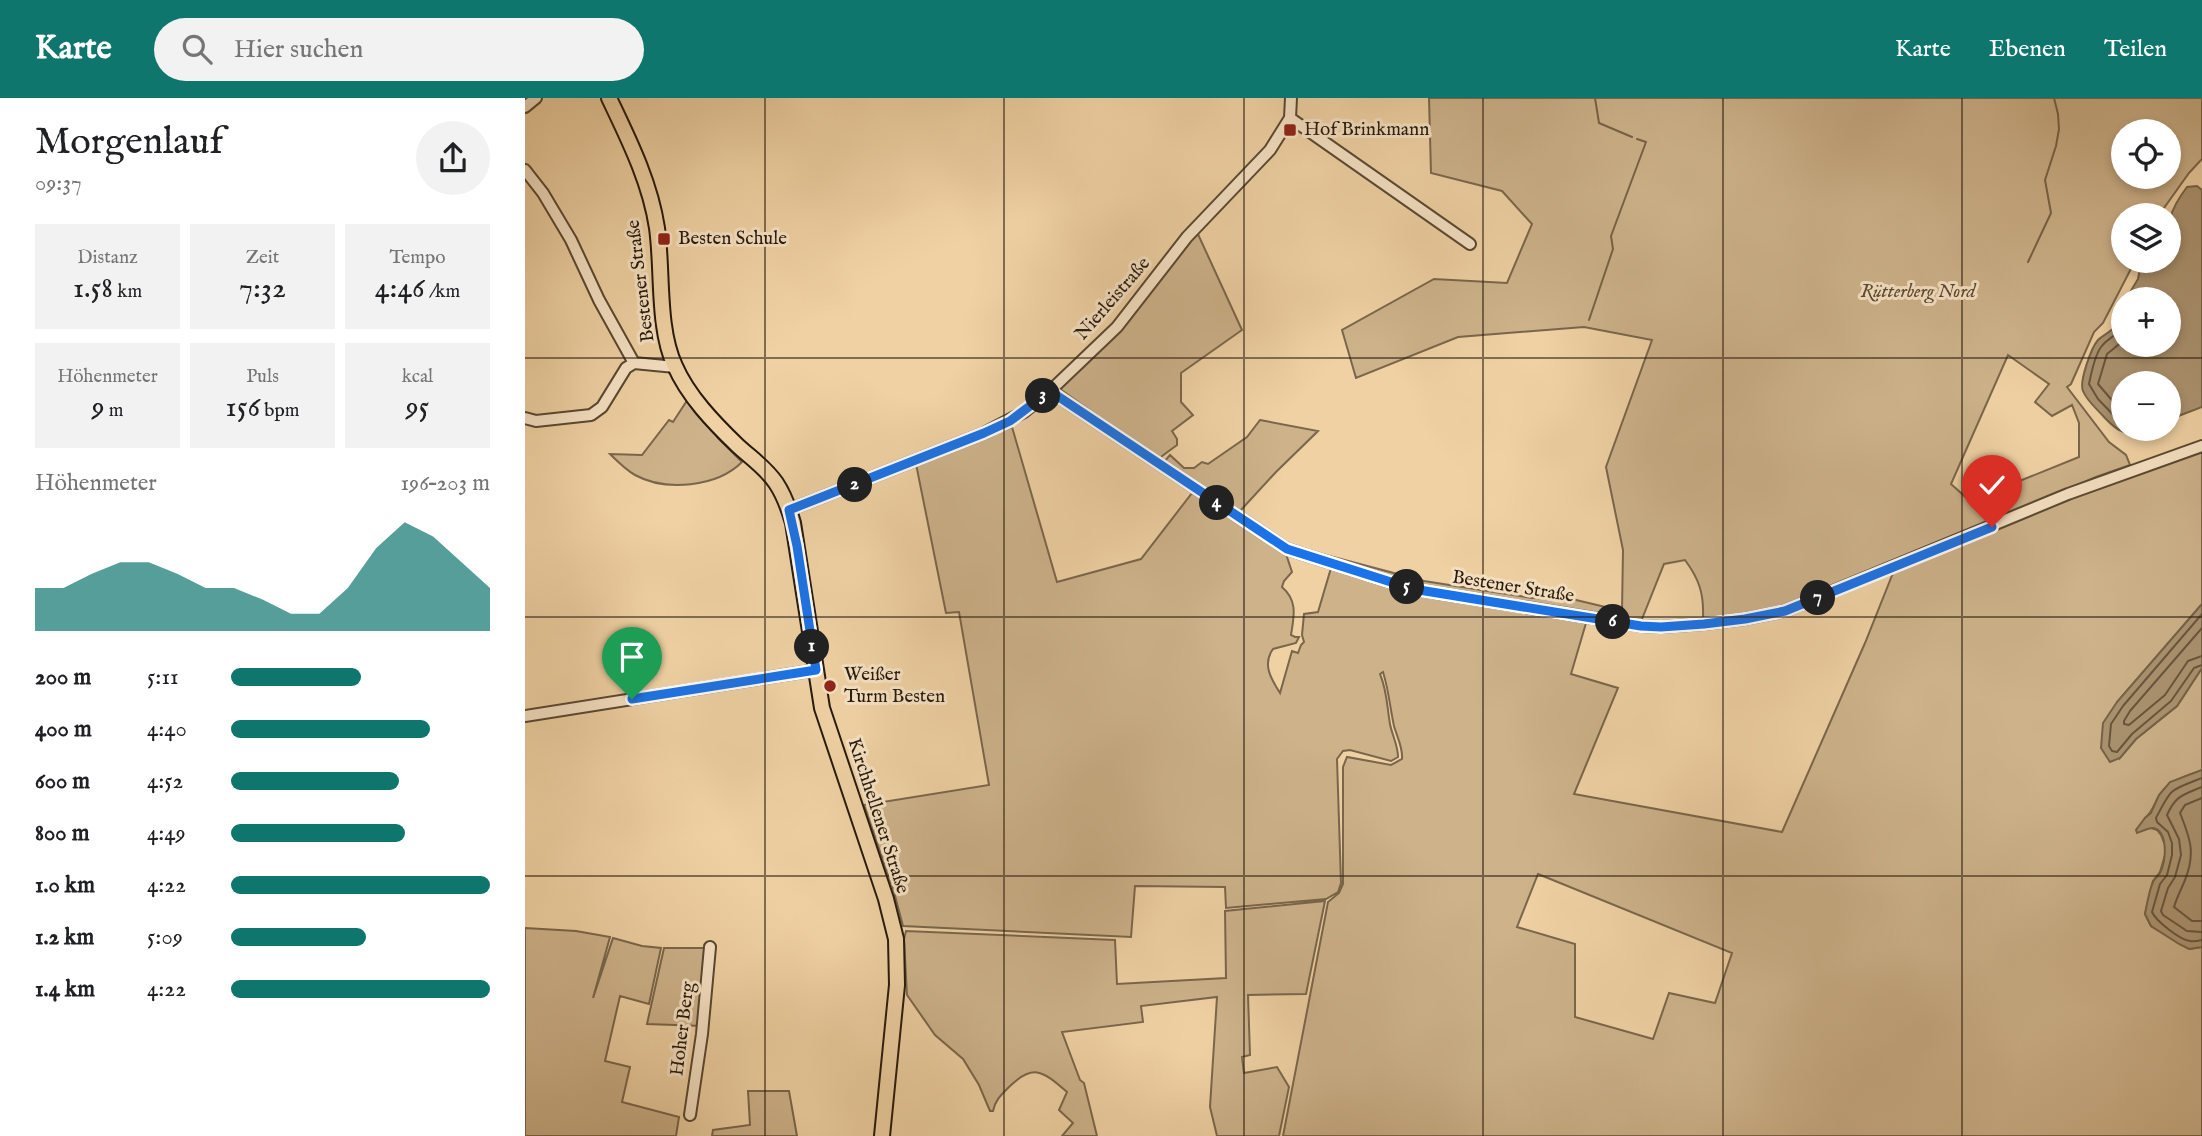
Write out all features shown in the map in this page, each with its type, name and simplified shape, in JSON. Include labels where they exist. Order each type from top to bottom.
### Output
[{"type":"main road","name":"Bestener Straße","points":[[609,98],[635,153],[648,190],[657,227],[665,334],[675,367],[688,389],[721,429],[770,475],[789,510]]},
{"type":"main road","name":"Kirchhellener Straße","points":[[789,510],[822,708],[886,899],[896,939],[897,985],[882,1136]]},
{"type":"street","points":[[525,107],[536,98]]},
{"type":"street","name":"Nierleistraße","points":[[789,510],[984,433],[1017,416],[1050,391],[1117,327],[1187,237],[1270,150],[1290,118],[1291,98]]},
{"type":"street","points":[[1290,118],[1470,244]]},
{"type":"street","points":[[525,170],[543,193],[571,240],[599,300],[634,363]]},
{"type":"street","points":[[525,418],[536,421],[591,415],[602,407],[627,368],[634,363],[675,367]]},
{"type":"street","name":"Bestener Straße","points":[[1050,391],[1287,549],[1413,589],[1661,627],[1755,618],[1785,611],[2068,494],[2202,446]]},
{"type":"street","points":[[525,716],[816,670]]},
{"type":"street","name":"Hoher Berg","points":[[690,1115],[702,1034],[710,947]]},
{"type":"green space","name":"Rütterberg Nord","points":[[1429,98],[2202,98],[2202,159],[2181,184],[2181,119],[2111,119],[2111,189],[2178,189],[2168,203],[2111,203],[2111,273],[2129,273],[2122,287],[2111,287],[2111,308],[2103,323],[2094,332],[2071,384],[2067,387],[2109,442],[2126,455],[2130,465],[1801,603],[1744,617],[1703,618],[1700,587],[1685,560],[1664,564],[1640,624],[1417,587],[1288,545],[1424,581],[1532,598],[1572,599],[1622,611],[1623,550],[1606,467],[1652,340],[1584,327],[1458,337],[1356,378],[1342,330],[1434,279],[1507,283],[1532,224],[1502,191],[1431,173]],"holes":[[[2008,355],[2049,384],[2035,402],[2052,416],[2072,405],[2079,423],[2079,457],[1970,501],[1951,484]]]},
{"type":"green space","points":[[1197,232],[1242,330],[1181,373],[1181,402],[1193,415],[1172,431],[1177,445],[1158,459],[1060,389]]},
{"type":"green space","points":[[688,399],[718,438],[742,462],[719,477],[705,482],[676,485],[661,484],[635,475],[610,454],[642,455],[669,420],[673,422]]},
{"type":"green space","points":[[1260,420],[1318,431],[1241,510],[1237,511],[1164,462],[1170,455],[1184,468],[1194,468],[1202,462],[1208,464],[1247,437]]},
{"type":"green space","points":[[1012,427],[1057,582],[1141,559],[1192,493],[1286,554],[1292,572],[1282,587],[1293,603],[1291,635],[1299,637],[1296,643],[1273,649],[1268,660],[1269,671],[1280,693],[1292,651],[1298,653],[1304,642],[1304,614],[1318,612],[1331,568],[1437,599],[1586,623],[1571,674],[1618,688],[1574,794],[1782,832],[1893,573],[2099,486],[2202,448],[2202,604],[2117,702],[2120,758],[2136,739],[2177,706],[2202,668],[2202,770],[2170,784],[2145,818],[2151,828],[2161,835],[2165,855],[2160,872],[2153,881],[2145,914],[2151,926],[2190,949],[2202,947],[2202,1136],[1283,1136],[1328,902],[1339,893],[1343,884],[1343,767],[1347,757],[1391,765],[1402,759],[1383,672],[1380,674],[1398,757],[1391,761],[1350,750],[1343,751],[1337,759],[1341,883],[1338,892],[1326,899],[1226,908],[1225,887],[1135,886],[1131,937],[903,926],[864,805],[989,785],[959,612],[946,613],[916,464]],"holes":[[[1538,874],[1732,953],[1715,1003],[1669,993],[1653,1039],[1575,1017],[1575,944],[1517,927]]]},
{"type":"green space","points":[[1325,901],[1306,994],[1248,995],[1250,1055],[1242,1057],[1244,1073],[1277,1067],[1289,1087],[1279,1136],[1217,1136],[1210,1107],[1217,997],[1141,1006],[1143,1022],[1062,1032],[1080,1080],[1084,1083],[1097,1136],[1062,1136],[1073,1123],[1059,1110],[1067,1092],[1044,1075],[1030,1073],[1023,1075],[1007,1089],[998,1099],[993,1111],[990,1111],[979,1085],[963,1059],[935,1035],[907,995],[904,939],[906,931],[1115,940],[1117,984],[1226,978],[1225,911]]},
{"type":"green space","points":[[525,928],[576,931],[610,937],[593,998],[613,938],[661,948],[649,1004],[620,996],[605,1061],[630,1067],[622,1102],[679,1117],[676,1136],[525,1136]]},
{"type":"green space","points":[[664,948],[709,948],[702,1026],[647,1024]]},
{"type":"green space","points":[[748,1091],[789,1091],[797,1136],[712,1136],[713,1130],[750,1125]]},
{"type":"water","points":[[2197,186],[2202,190],[2202,407],[2181,415],[2181,371],[2111,371],[2111,424],[2092,405],[2082,387],[2086,365],[2098,340],[2111,330],[2111,357],[2181,357],[2181,287],[2133,287],[2139,273],[2181,273],[2181,203],[2177,203],[2187,187]]},
{"type":"water","points":[[2202,604],[2202,668],[2177,706],[2136,739],[2120,758],[2110,762],[2101,748],[2103,723],[2117,702]]},
{"type":"water","points":[[2202,770],[2202,947],[2189,949],[2151,926],[2145,914],[2154,880],[2162,868],[2165,848],[2158,830],[2151,828],[2137,833],[2136,830],[2151,813],[2159,795],[2170,782]]},
{"type":"waterway","points":[[1595,98],[1599,123],[1632,137]]},
{"type":"waterway","points":[[2028,262],[2051,213],[2045,180],[2059,129],[2054,98]]},
{"type":"waterway","points":[[1589,320],[1613,249],[1611,236],[1646,142],[1637,139]]},
{"type":"place","name":"Hof Brinkmann","points":[[1290,130]]},
{"type":"place","name":"Besten Schule","points":[[664,239]]},
{"type":"place","name":"Weißer Turm Besten","points":[[830,686]]},
{"type":"route","points":[[632,699],[816,670],[789,510],[984,433],[1010,421],[1050,391],[1287,549],[1413,589],[1641,626],[1704,624],[1785,611],[1992,527]]}]
